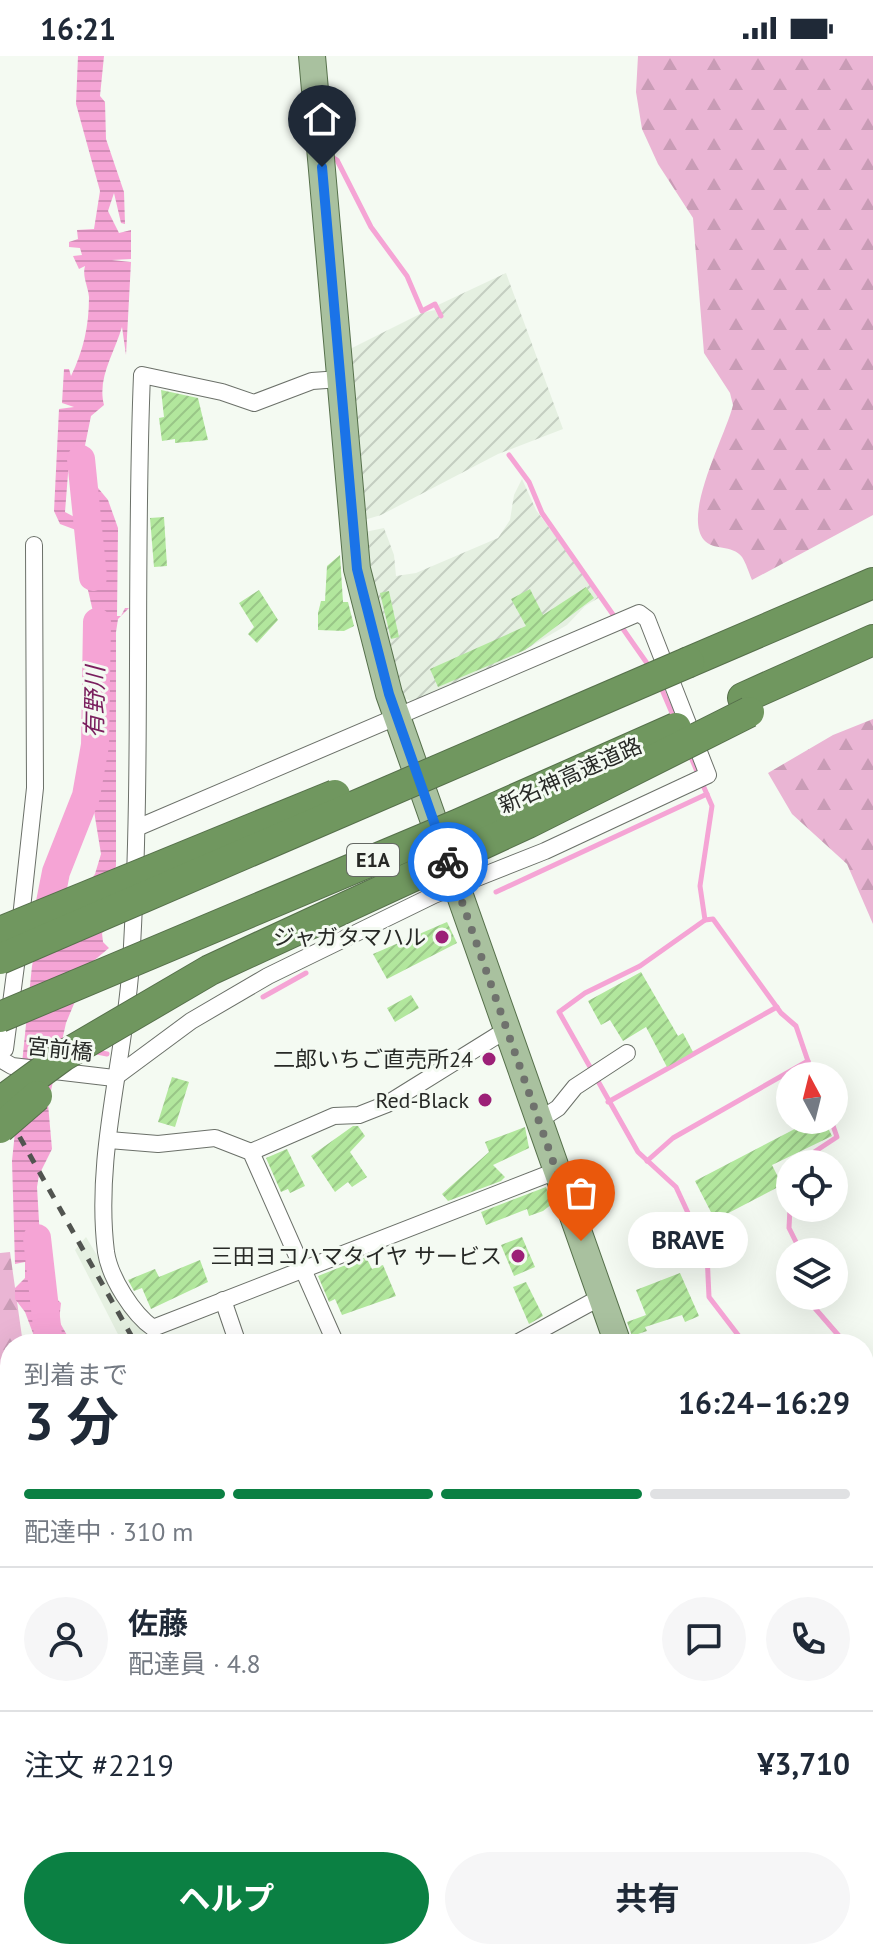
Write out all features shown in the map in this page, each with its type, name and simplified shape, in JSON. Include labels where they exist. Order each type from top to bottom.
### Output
[{"type":"highway","name":"E1A","points":[[0,959],[873,583]]},
{"type":"highway","name":"新名神高速道路","points":[[0,1017],[746,705],[873,640]]},
{"type":"highway","points":[[0,1102],[90,1039],[210,970],[515,829],[746,705],[873,650]]},
{"type":"highway","points":[[0,932],[376,779],[689,662]]},
{"type":"highway","points":[[0,1128],[98,1049],[210,970]]},
{"type":"main road","points":[[312,56],[357,569],[376,648],[397,716],[614,1334]]},
{"type":"street","points":[[340,379],[312,381],[254,403],[222,392],[142,375],[138,592],[139,827],[131,967],[108,1077],[109,1140],[104,1223],[107,1257],[141,1320],[153,1328],[556,1171]]},
{"type":"street","points":[[4,1059],[11,1019],[35,788],[34,545]]},
{"type":"street","points":[[108,1077],[191,1021],[257,982],[382,923],[394,913],[545,851],[708,775],[647,619],[639,613],[139,827]]},
{"type":"street","points":[[251,1152],[334,1116],[359,1115],[387,1104],[506,1030]]},
{"type":"street","points":[[538,1121],[558,1108],[575,1087],[627,1053]]},
{"type":"street","name":"宮前橋","points":[[4,1059],[108,1077]]},
{"type":"street","points":[[109,1140],[158,1144],[215,1138],[251,1152],[332,1334]]},
{"type":"street","points":[[533,1334],[601,1297]]},
{"type":"street","points":[[223,1300],[235,1334]]},
{"type":"shaded area","points":[[78,56],[104,56],[100,96],[105,102],[106,139],[124,192],[125,224],[121,223],[114,193],[108,211],[119,233],[131,230],[131,259],[112,260],[131,262],[126,355],[122,327],[105,376],[104,405],[91,416],[82,460],[84,471],[108,500],[118,528],[117,616],[121,616],[116,632],[116,866],[111,881],[111,926],[102,933],[103,942],[109,948],[91,963],[66,1023],[48,1104],[52,1149],[39,1175],[37,1187],[42,1273],[38,1276],[44,1294],[52,1295],[61,1303],[59,1321],[66,1334],[33,1334],[25,1312],[15,1299],[15,1288],[25,1278],[25,1262],[15,1264],[12,1161],[32,966],[37,942],[81,894],[95,874],[101,854],[94,811],[98,685],[94,616],[84,573],[89,564],[76,530],[60,524],[54,511],[59,409],[74,407],[62,403],[64,369],[69,369],[71,376],[79,357],[89,308],[85,266],[79,269],[73,256],[82,255],[80,248],[69,247],[69,242],[78,239],[77,230],[94,229],[100,191],[76,104]],"holes":[[[69,461],[98,531],[95,554],[80,520],[65,512]]]},
{"type":"shaded area","points":[[506,273],[563,429],[498,454],[381,515],[364,520],[350,349],[422,313],[435,310],[439,317],[442,315],[438,305]]},
{"type":"shaded area","points":[[522,479],[536,510],[600,597],[585,606],[567,625],[499,665],[413,702],[402,697],[377,607],[365,532],[384,528],[394,555],[396,576],[416,573],[498,538],[510,520],[514,495]]},
{"type":"shaded area","points":[[86,1237],[145,1334],[118,1334],[75,1250]]},
{"type":"green space","points":[[638,56],[873,56],[873,515],[752,580],[738,553],[708,543],[699,528],[698,512],[702,494],[733,405],[730,393],[704,353],[693,218],[658,164],[642,129],[636,92]]},
{"type":"green space","points":[[873,719],[873,924],[847,864],[792,814],[768,773],[833,735]]},
{"type":"green space","points":[[10,1252],[22,1334],[0,1334],[0,1253]]},
{"type":"building","points":[[161,390],[198,398],[208,440],[162,441],[159,418],[164,417]]},
{"type":"building","points":[[164,517],[167,566],[154,567],[150,518]]},
{"type":"building","points":[[340,555],[343,602],[348,602],[354,626],[344,631],[318,630],[318,613],[321,601],[325,601],[327,566]]},
{"type":"building","points":[[586,587],[594,598],[525,650],[438,687],[430,669],[526,626],[511,599],[530,589],[543,615]]},
{"type":"building","points":[[259,590],[278,620],[257,643],[248,634],[254,627],[239,603]]},
{"type":"building","points":[[389,591],[399,637],[391,639],[380,593]]},
{"type":"building","points":[[447,922],[457,943],[387,979],[373,954]]},
{"type":"building","points":[[641,972],[678,1036],[683,1033],[693,1052],[667,1067],[646,1027],[623,1041],[610,1020],[601,1025],[588,1001]]},
{"type":"building","points":[[411,995],[419,1008],[395,1022],[387,1008]]},
{"type":"building","points":[[172,1077],[189,1082],[175,1127],[158,1122]]},
{"type":"building","points":[[353,1126],[358,1126],[365,1136],[350,1152],[367,1177],[352,1187],[348,1182],[335,1192],[311,1156]]},
{"type":"building","points":[[525,1127],[529,1148],[493,1165],[505,1177],[501,1181],[448,1201],[442,1194],[489,1152],[485,1142]]},
{"type":"building","points":[[785,1134],[832,1136],[803,1150],[776,1150],[776,1163],[772,1165],[776,1173],[776,1188],[715,1220],[695,1181]]},
{"type":"building","points":[[287,1149],[305,1186],[290,1193],[288,1189],[281,1192],[266,1158]]},
{"type":"building","points":[[546,1187],[552,1204],[543,1211],[529,1216],[527,1209],[486,1225],[481,1212]]},
{"type":"building","name":"三田ヨコハマタイヤ サービス","points":[[522,1237],[535,1267],[514,1276],[501,1245]]},
{"type":"building","points":[[366,1257],[372,1269],[383,1265],[396,1296],[342,1315],[335,1299],[329,1302],[318,1276]]},
{"type":"building","points":[[200,1260],[208,1282],[151,1309],[142,1288],[134,1291],[128,1280],[155,1269],[159,1277]]},
{"type":"building","points":[[680,1273],[699,1316],[685,1322],[682,1315],[645,1327],[647,1331],[631,1334],[627,1322],[646,1315],[636,1290]]},
{"type":"building","points":[[526,1282],[543,1316],[529,1324],[513,1287]]},
{"type":"waterway","points":[[329,155],[337,160],[371,227],[407,276],[422,311],[435,304],[441,316]]},
{"type":"waterway","points":[[509,455],[529,482],[542,513],[651,669]]},
{"type":"waterway","name":"有野川","points":[[81,459],[93,577]]},
{"type":"waterway","name":"有野川","points":[[44,933],[56,872],[86,796],[95,745],[97,622]]},
{"type":"waterway","points":[[660,685],[675,720]]},
{"type":"waterway","points":[[690,755],[712,806],[700,886],[705,920],[640,966],[585,993],[559,1012],[638,1152],[676,1187],[707,1254],[709,1297],[737,1334]]},
{"type":"waterway","points":[[496,892],[707,794]]},
{"type":"waterway","points":[[705,920],[713,919],[781,1013],[796,1026],[808,1062]]},
{"type":"waterway","points":[[263,997],[306,973]]},
{"type":"waterway","points":[[608,1102],[777,1007]]},
{"type":"waterway","points":[[92,1051],[107,1054]]},
{"type":"waterway","points":[[647,1161],[673,1138],[808,1061]]},
{"type":"waterway","points":[[817,1150],[837,1137],[836,1134]]},
{"type":"waterway","points":[[789,1222],[794,1238]]},
{"type":"waterway","name":"有野川","points":[[37,1238],[48,1334]]},
{"type":"waterway","points":[[816,1310],[837,1334]]},
{"type":"railway","points":[[0,1102],[130,1334]]},
{"type":"way so far","points":[[448,862],[581,1241]]},
{"type":"place","name":"ジャガタマハル","points":[[442,937]]},
{"type":"place","name":"二郎いちご直売所24","points":[[489,1059]]},
{"type":"place","name":"Red-Black","points":[[485,1100]]},
{"type":"place","name":"BRAVE","points":[[581,1241]]},
{"type":"place","name":"三田ヨコハマタイヤ サービス","points":[[518,1256]]},
{"type":"route","points":[[322,167],[357,569],[389,694],[448,862]]}]
